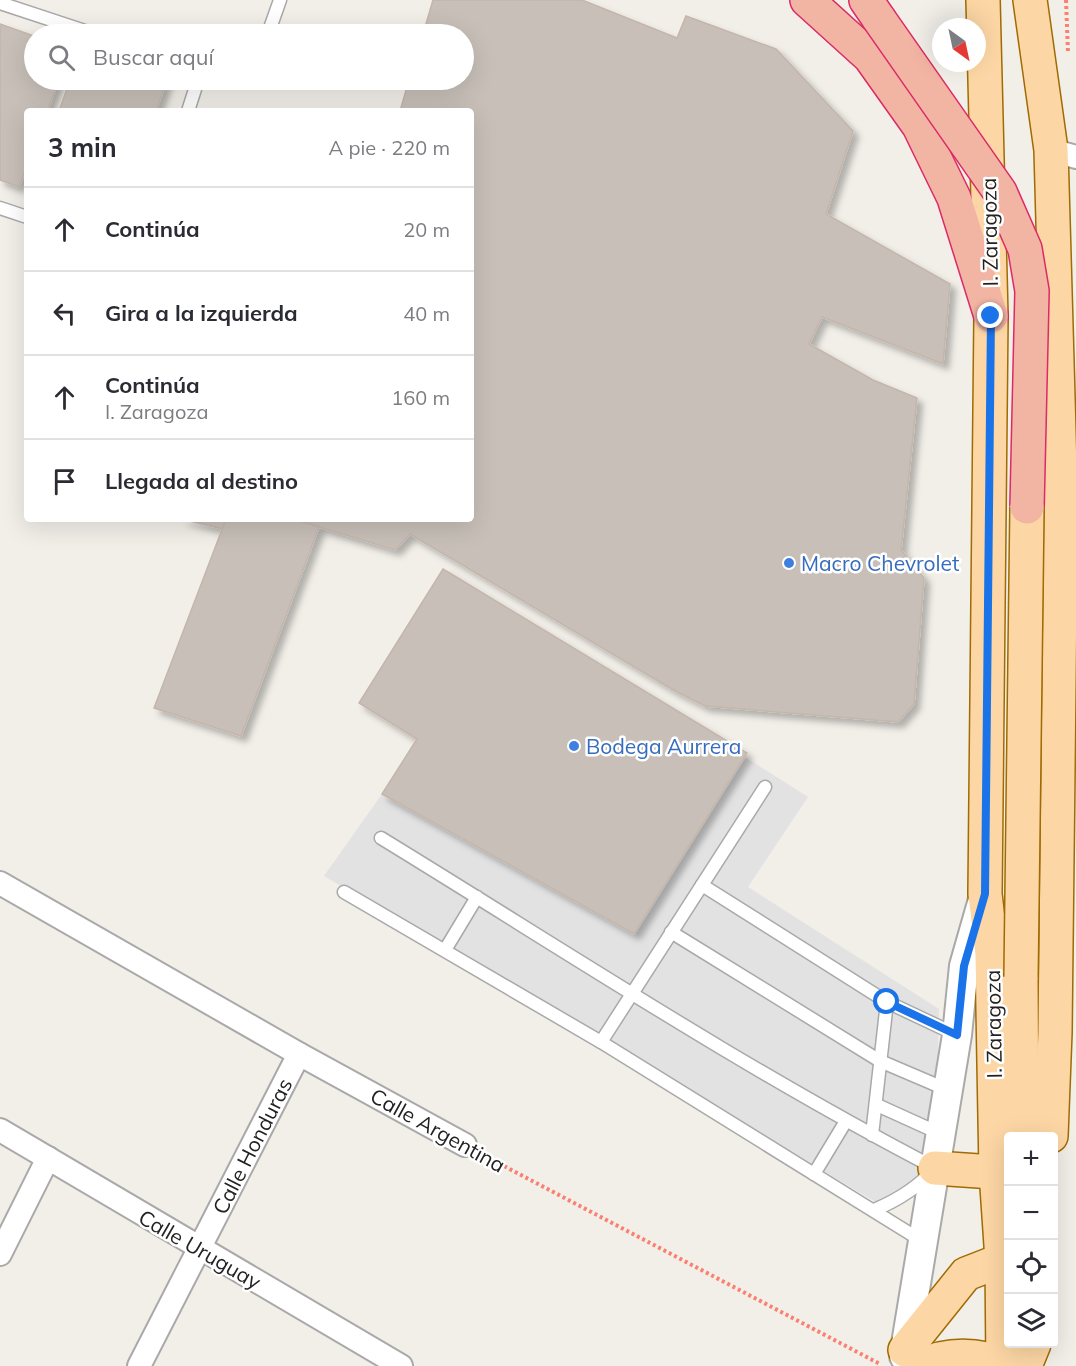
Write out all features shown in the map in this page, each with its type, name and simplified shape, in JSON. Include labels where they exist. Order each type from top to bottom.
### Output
[{"type":"highway","points":[[807,0],[870,57],[919,126],[954,198],[991,316]]},
{"type":"highway","points":[[866,0],[1000,192],[1025,249],[1032,291],[1027,507]]},
{"type":"main road","name":"I. Zaragoza","points":[[983,0],[991,316],[985,894],[992,954],[1002,1173],[1002,1260],[1012,1357]]},
{"type":"main road","points":[[1033,8],[1064,153],[1057,365],[1061,504],[1063,746],[1051,1132]]},
{"type":"main road","points":[[990,373],[1022,357],[1045,357],[1057,365]]},
{"type":"main road","points":[[989,497],[1005,510],[1034,515],[1055,509],[1061,504]]},
{"type":"main road","points":[[1022,1132],[1021,977],[1027,507]]},
{"type":"main road","points":[[935,1168],[1002,1173]]},
{"type":"main road","points":[[903,1362],[966,1274],[1002,1260]]},
{"type":"main road","points":[[903,1362],[973,1355],[1012,1357],[1027,1348]]},
{"type":"street","name":"Calle Argentina","points":[[0,883],[299,1054],[465,1145]]},
{"type":"street","points":[[903,1362],[957,1035],[964,966],[985,894]]},
{"type":"street","name":"Calle Honduras","points":[[139,1366],[299,1054]]},
{"type":"street","name":"Calle Uruguay","points":[[0,1130],[401,1366]]},
{"type":"street","points":[[0,1254],[48,1158]]},
{"type":"street","points":[[1043,1348],[1044,1366]]},
{"type":"lane","points":[[272,24],[280,0]]},
{"type":"lane","points":[[0,3],[64,24]]},
{"type":"lane","points":[[189,108],[195,90]]},
{"type":"lane","points":[[0,208],[24,216]]},
{"type":"lane","points":[[601,1042],[765,787]]},
{"type":"lane","points":[[381,838],[846,1122],[935,1168],[922,1183],[896,1201],[874,1210]]},
{"type":"lane","points":[[702,885],[887,1002],[957,1035]]},
{"type":"lane","points":[[344,892],[601,1042],[923,1242]]},
{"type":"lane","points":[[445,950],[477,897]]},
{"type":"lane","points":[[671,932],[880,1061],[948,1090]]},
{"type":"lane","points":[[872,1135],[887,1002]]},
{"type":"lane","points":[[877,1105],[940,1134]]},
{"type":"lane","points":[[814,1174],[846,1122]]},
{"type":"path","name":"Calle Argentina","points":[[465,1145],[903,1362]]},
{"type":"shaded area","points":[[745,757],[808,797],[748,887],[939,1009],[937,1106],[919,1181],[881,1205],[324,876],[382,794],[634,934]]},
{"type":"building","points":[[433,0],[582,0],[677,38],[686,16],[776,49],[853,131],[826,214],[950,284],[943,364],[822,317],[809,344],[873,380],[917,398],[901,550],[924,578],[914,704],[898,722],[705,706],[675,691],[410,534],[395,550],[303,522],[474,522],[474,108],[401,108],[406,90],[474,90],[474,24],[426,24]]},
{"type":"building","points":[[0,24],[24,32],[24,90],[55,90],[48,108],[24,108],[24,174],[19,187],[0,180]]},
{"type":"building","points":[[66,90],[163,90],[157,108],[60,108]]},
{"type":"building","points":[[194,522],[225,522],[223,529]]},
{"type":"building","points":[[225,522],[303,522],[319,527],[241,736],[154,708]]},
{"type":"building","name":"Bodega Aurrera","points":[[443,569],[747,753],[634,934],[382,794],[417,739],[359,703]]},
{"type":"place","name":"Macro Chevrolet","points":[[789,563]]},
{"type":"place","name":"Bodega Aurrera","points":[[574,746]]},
{"type":"route","points":[[887,1002],[957,1035],[964,966],[985,894],[991,316]]}]
